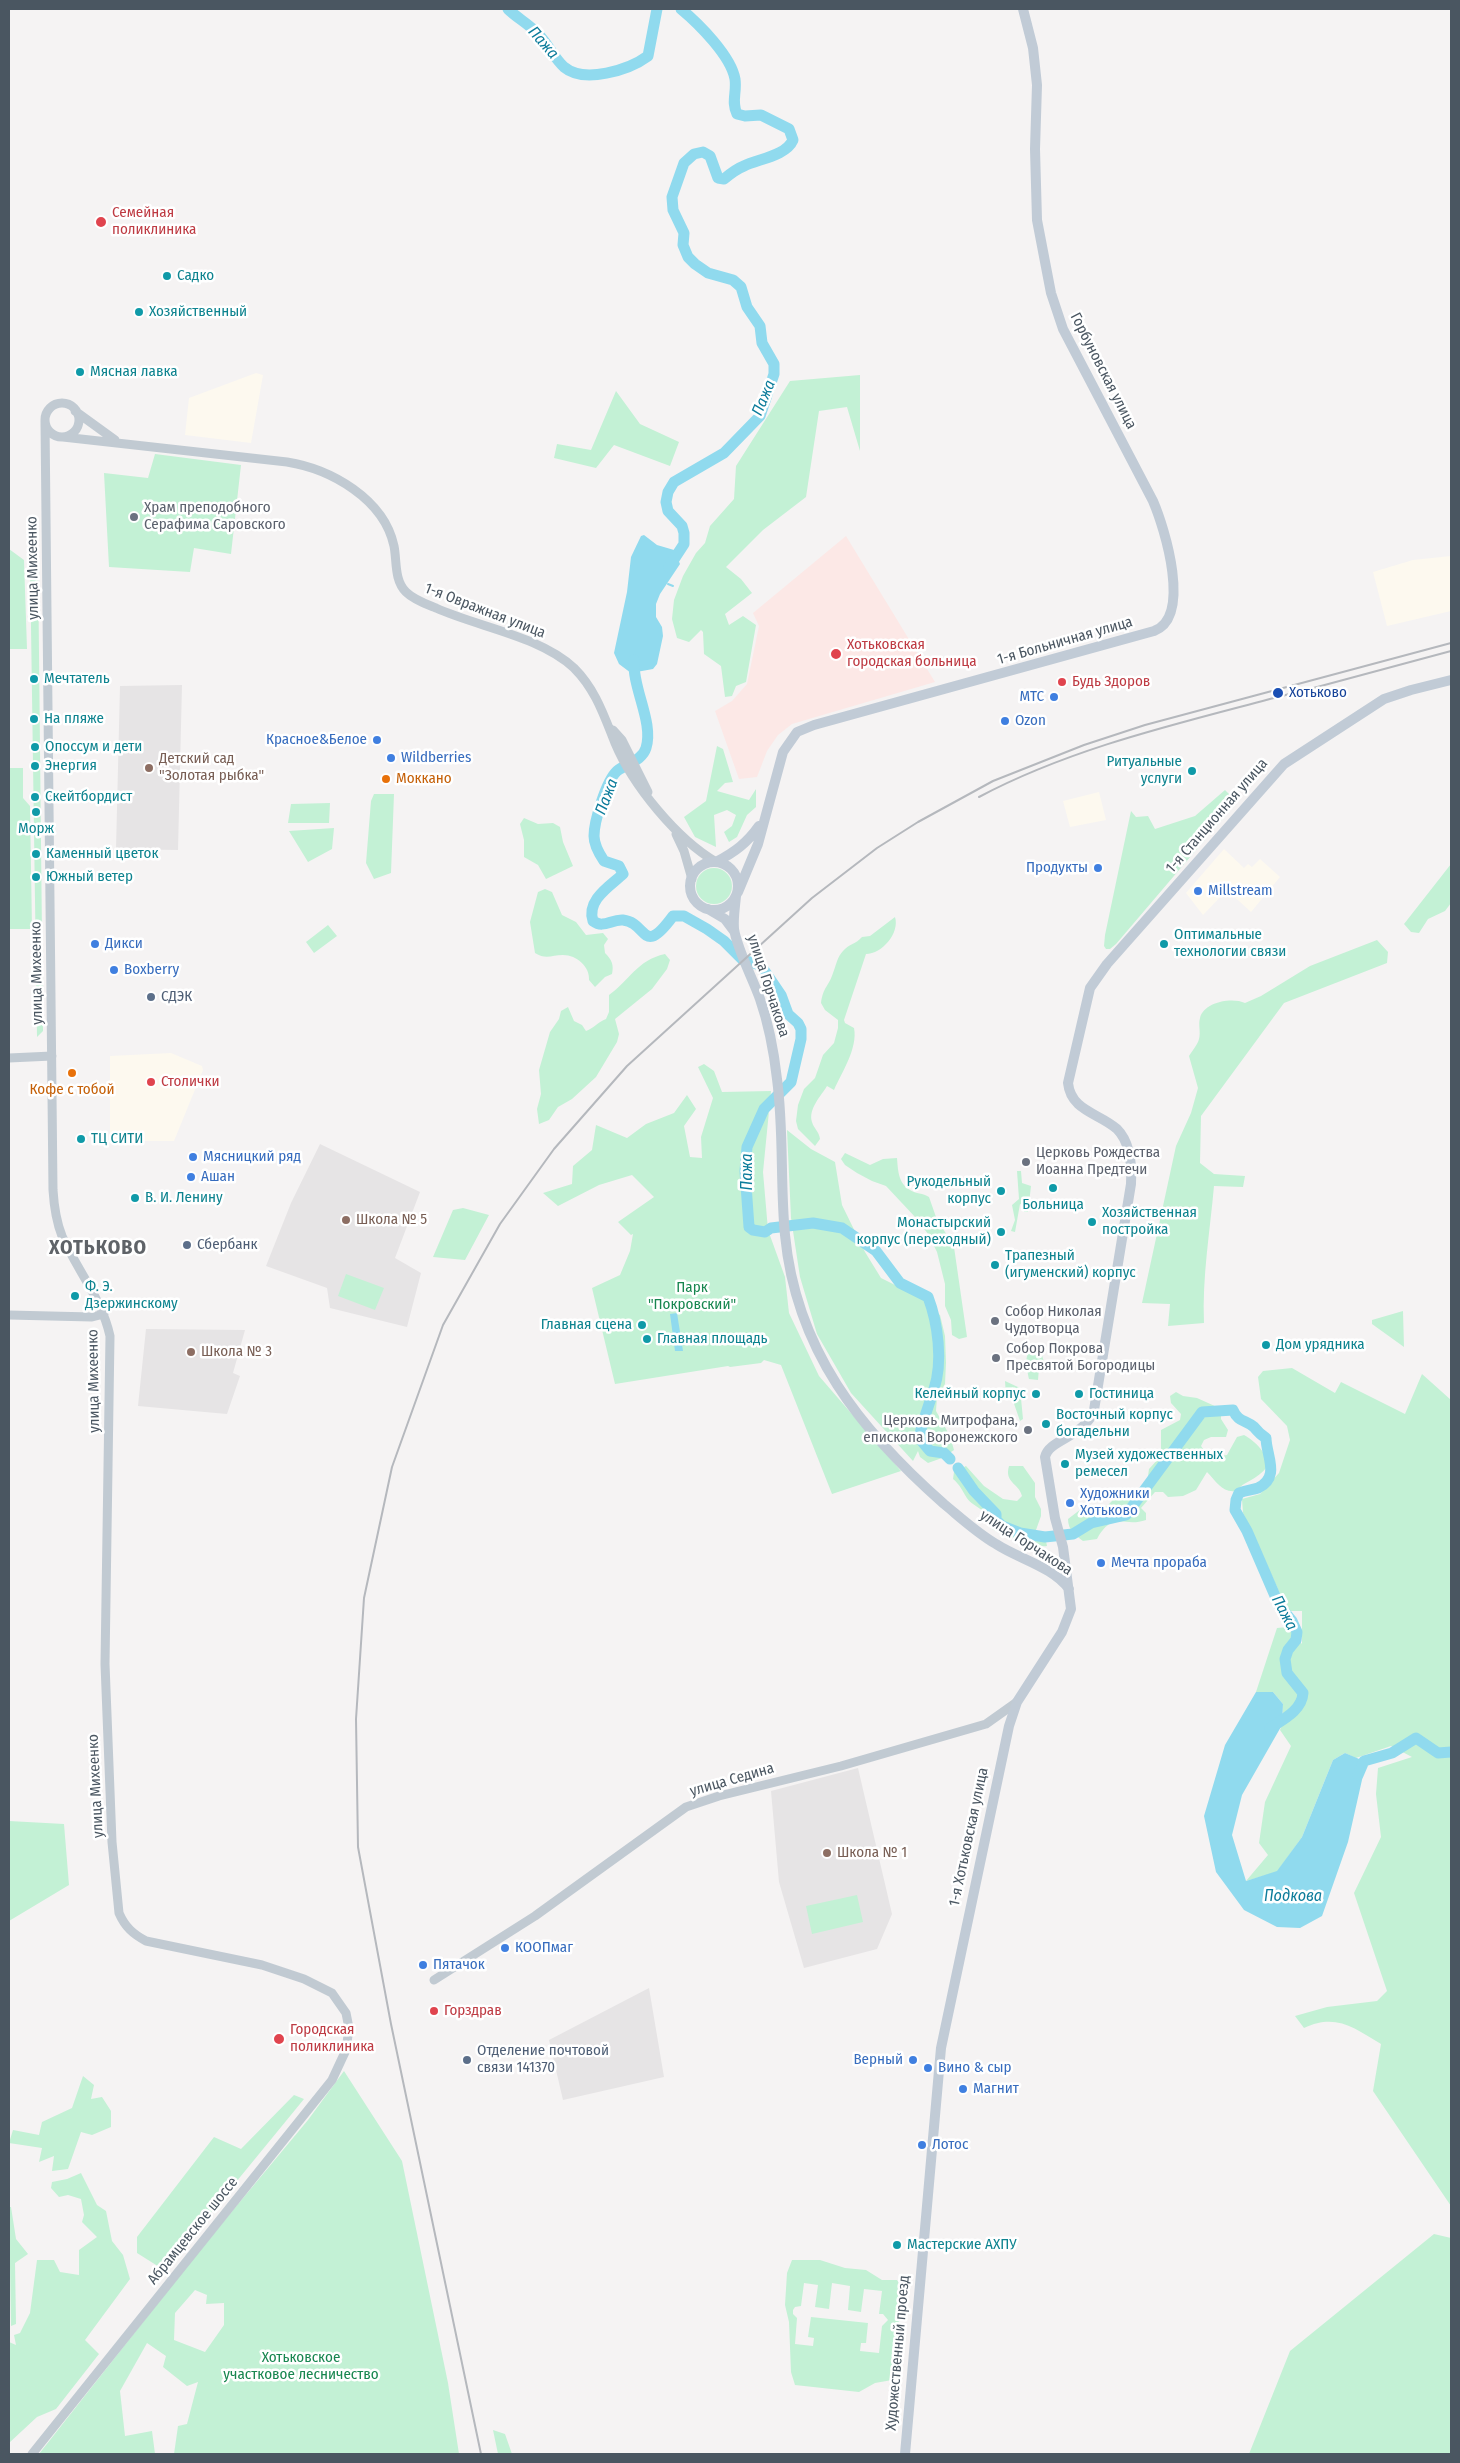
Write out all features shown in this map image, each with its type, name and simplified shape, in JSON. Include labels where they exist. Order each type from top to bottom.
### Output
[{"type":"main road","name":"Горбуновская улица","points":[[1024,9],[1033,48],[1037,84],[1035,149],[1038,220],[1051,294],[1063,329],[1153,501],[1164,527],[1172,579],[1173,606],[1170,619]]},
{"type":"main road","name":"1-я Больничная улица","points":[[737,894],[758,844],[783,752],[792,738],[806,728],[1154,631],[1163,627],[1170,619]]},
{"type":"main road","name":"1-я Станционная улица","points":[[1068,1083],[1090,988],[1111,959],[1284,764],[1384,699],[1410,690],[1451,680]]},
{"type":"main road","points":[[734,930],[725,919],[695,900],[690,886],[692,879],[701,866],[716,862],[735,852],[748,841],[763,821]]},
{"type":"main road","points":[[716,862],[723,864],[734,873],[737,879],[734,930]]},
{"type":"main road","points":[[708,909],[724,908],[737,894]]},
{"type":"main road","name":"улица Горчакова","points":[[734,930],[760,998],[772,1044],[778,1084],[785,1238],[794,1289],[801,1313],[818,1354],[840,1392],[908,1470],[952,1511],[996,1544],[1047,1572],[1063,1582],[1070,1590]]},
{"type":"main road","name":"1-я Хотьковская улица","points":[[935,2105],[944,2029],[1009,1726],[1017,1702],[1068,1621],[1072,1605],[1063,1547],[1055,1521],[1045,1458],[1049,1448],[1087,1424],[1094,1410],[1112,1309],[1131,1171],[1128,1152],[1122,1136],[1110,1124],[1081,1108],[1071,1096],[1068,1083]]},
{"type":"main road","points":[[1047,1572],[1056,1567],[1063,1547]]},
{"type":"main road","name":"Художественный проезд","points":[[905,2454],[935,2105]]},
{"type":"street","points":[[61,437],[49,432],[45,421],[47,412],[54,406],[62,404],[75,410],[103,433],[120,442]]},
{"type":"street","points":[[45,453],[48,444],[72,433],[78,425],[75,410]]},
{"type":"street","name":"улица Михеенко","points":[[45,421],[53,1190],[56,1216],[65,1242],[104,1314],[110,1336],[105,1664],[107,1737],[119,1913],[124,1924],[133,1934],[146,1941],[262,1965],[304,1979],[332,1993],[346,2013]]},
{"type":"street","name":"1-я Овражная улица","points":[[61,437],[120,442],[295,463],[337,478],[370,504],[386,525],[394,546],[398,578],[407,593],[447,613],[529,642],[556,655],[582,677],[601,706],[650,798],[672,827]]},
{"type":"street","points":[[672,827],[697,851],[716,862]]},
{"type":"street","points":[[672,827],[684,851],[692,879]]},
{"type":"street","points":[[9,1058],[52,1056]]},
{"type":"street","points":[[9,1315],[92,1316],[104,1314]]},
{"type":"street","name":"улица Седина","points":[[434,1980],[535,1916],[686,1807],[719,1796],[841,1766],[986,1724],[1017,1702]]},
{"type":"street","name":"Абрамцевское шоссе","points":[[32,2454],[332,2080],[348,2039],[349,2028],[346,2013]]},
{"type":"shaded area","points":[[256,373],[263,375],[251,443],[185,435],[189,398]]},
{"type":"shaded area","name":"Хотьковская городская больница","points":[[846,536],[935,682],[792,724],[778,735],[767,751],[757,777],[739,779],[715,711],[732,701],[747,684],[759,626],[753,613]]},
{"type":"shaded area","points":[[1451,556],[1451,611],[1387,626],[1373,572],[1413,560]]},
{"type":"shaded area","name":"Детский сад \"Золотая рыбка\"","points":[[182,685],[178,850],[116,849],[120,686]]},
{"type":"shaded area","points":[[1099,792],[1106,820],[1070,827],[1063,801]]},
{"type":"shaded area","points":[[1224,849],[1244,868],[1248,864],[1252,867],[1260,859],[1280,877],[1251,912],[1227,890],[1203,915],[1186,893]]},
{"type":"shaded area","points":[[171,1053],[202,1066],[203,1070],[174,1141],[114,1141],[110,1138],[110,1056]]},
{"type":"shaded area","name":"Школа № 5","points":[[320,1144],[420,1192],[395,1258],[421,1273],[407,1327],[330,1308],[327,1288],[266,1266],[291,1203]]},
{"type":"shaded area","name":"Школа № 3","points":[[146,1329],[245,1330],[233,1373],[240,1376],[227,1414],[138,1406]]},
{"type":"shaded area","name":"Школа № 1","points":[[858,1768],[892,1914],[877,1949],[804,1968],[779,1882],[771,1791]]},
{"type":"shaded area","points":[[649,1988],[664,2077],[563,2100],[549,2040]]},
{"type":"green space","points":[[860,375],[860,451],[847,407],[819,411],[806,497],[763,530],[726,567],[741,579],[752,593],[725,614],[729,625],[743,616],[756,625],[746,682],[736,686],[732,696],[725,697],[721,666],[704,654],[703,632],[701,630],[689,642],[677,638],[672,619],[674,600],[683,576],[696,553],[705,543],[710,526],[734,499],[736,466],[790,381]]},
{"type":"green space","points":[[616,391],[640,424],[679,442],[670,466],[614,445],[596,468],[554,458],[557,444],[591,450]]},
{"type":"green space","points":[[155,454],[241,465],[231,554],[194,548],[190,572],[109,567],[104,473],[148,478]]},
{"type":"green space","points":[[9,549],[24,560],[27,649],[9,649]]},
{"type":"green space","points":[[30,558],[38,559],[43,1031],[37,1037]]},
{"type":"green space","points":[[717,746],[723,749],[733,782],[725,783],[717,791],[749,800],[756,789],[756,807],[747,815],[737,837],[729,842],[724,832],[732,826],[736,815],[727,810],[714,815],[716,847],[695,837],[684,817],[706,801]]},
{"type":"green space","points":[[9,768],[23,768],[23,798],[30,806],[32,929],[9,929]]},
{"type":"green space","points":[[1225,790],[1237,802],[1116,944],[1110,949],[1106,949],[1104,946],[1105,935],[1131,811],[1136,817],[1148,816],[1155,829],[1195,816]]},
{"type":"green space","points":[[374,794],[394,794],[391,873],[374,879],[366,863],[371,801]]},
{"type":"green space","points":[[330,803],[329,823],[288,823],[291,804]]},
{"type":"green space","points":[[524,818],[538,824],[553,823],[560,827],[563,842],[573,866],[546,879],[538,865],[524,857],[524,840],[520,824]]},
{"type":"green space","points":[[334,828],[332,849],[308,862],[289,831]]},
{"type":"green space","points":[[1451,864],[1451,903],[1445,911],[1428,919],[1419,933],[1411,932],[1404,924]]},
{"type":"green space","points":[[714,868],[726,874],[732,886],[726,898],[714,904],[702,898],[696,886],[702,874]]},
{"type":"green space","points":[[545,889],[552,892],[562,915],[576,922],[586,935],[603,933],[608,939],[604,945],[605,953],[612,963],[612,974],[605,977],[595,987],[589,980],[585,966],[578,959],[559,955],[546,957],[535,953],[530,922],[538,892]]},
{"type":"green space","points":[[895,917],[895,930],[884,947],[866,954],[844,1020],[845,1023],[854,1028],[855,1036],[852,1052],[834,1090],[827,1086],[812,1112],[812,1122],[820,1139],[815,1146],[798,1129],[796,1121],[798,1105],[804,1089],[815,1078],[823,1055],[834,1043],[838,1028],[838,1020],[825,1010],[821,1003],[823,993],[841,953],[862,937],[870,936]]},
{"type":"green space","points":[[328,925],[337,936],[314,953],[306,942]]},
{"type":"green space","points":[[1377,940],[1388,952],[1387,963],[1284,1003],[1201,1116],[1200,1163],[1214,1174],[1245,1176],[1243,1187],[1214,1186],[1205,1272],[1204,1323],[1168,1326],[1170,1304],[1142,1303],[1176,1146],[1191,1113],[1198,1088],[1189,1056],[1198,1041],[1200,1018],[1207,1008],[1219,1002],[1239,1001],[1245,1003],[1261,996],[1310,966]]},
{"type":"green space","points":[[665,954],[670,960],[667,969],[652,989],[615,1019],[619,1034],[617,1042],[596,1077],[572,1099],[558,1107],[549,1120],[539,1124],[537,1109],[541,1094],[539,1070],[550,1032],[559,1019],[561,1011],[568,1007],[574,1021],[582,1025],[586,1031],[589,1030],[606,1019],[609,1012],[609,995],[640,966],[655,957]]},
{"type":"green space","name":"Парк \"Покровский\"","points":[[704,1064],[714,1071],[722,1092],[771,1091],[763,1172],[768,1230],[785,1277],[789,1313],[819,1376],[901,1471],[832,1494],[781,1365],[764,1360],[761,1363],[728,1366],[615,1384],[592,1288],[620,1275],[630,1251],[633,1234],[631,1235],[618,1222],[654,1197],[632,1175],[599,1185],[558,1206],[543,1193],[572,1184],[573,1166],[592,1150],[596,1125],[627,1138],[646,1124],[674,1113],[687,1095],[696,1109],[684,1126],[690,1157],[702,1158],[701,1137],[713,1098],[698,1067]]},
{"type":"green space","points":[[787,1130],[811,1149],[835,1162],[842,1205],[865,1252],[881,1278],[925,1300],[928,1313],[934,1311],[940,1315],[945,1336],[946,1363],[945,1384],[937,1397],[936,1411],[950,1436],[954,1450],[942,1458],[928,1463],[920,1457],[918,1451],[913,1461],[851,1393],[817,1334],[800,1277],[791,1218]]},
{"type":"green space","points":[[845,1153],[870,1165],[883,1159],[897,1158],[899,1176],[903,1184],[912,1191],[929,1197],[936,1217],[954,1247],[967,1337],[959,1339],[952,1335],[951,1320],[945,1306],[945,1284],[937,1252],[928,1234],[916,1218],[886,1186],[872,1181],[845,1165],[841,1159]]},
{"type":"green space","points":[[1017,1171],[1021,1171],[1022,1183],[1031,1186],[1028,1212],[1024,1212],[1025,1205],[1020,1204],[1015,1232],[1011,1231],[1015,1220],[1012,1205],[1019,1199]]},
{"type":"green space","points":[[463,1208],[489,1215],[465,1260],[433,1257],[453,1210]]},
{"type":"green space","points":[[346,1274],[384,1288],[375,1310],[338,1296]]},
{"type":"green space","points":[[1403,1311],[1404,1347],[1372,1324],[1372,1320]]},
{"type":"green space","points":[[1032,1349],[1041,1352],[1044,1362],[1039,1368],[1038,1380],[1029,1379],[1027,1371],[1027,1355]]},
{"type":"green space","points":[[1292,1368],[1335,1393],[1341,1382],[1405,1414],[1422,1374],[1451,1400],[1451,2206],[1373,2091],[1381,2044],[1353,2028],[1335,2022],[1315,2024],[1304,2028],[1295,2016],[1327,2007],[1377,2001],[1387,1991],[1354,1893],[1381,1837],[1376,1794],[1378,1768],[1412,1757],[1391,1746],[1356,1758],[1345,1753],[1333,1760],[1302,1837],[1277,1872],[1246,1881],[1268,1855],[1259,1843],[1265,1802],[1291,1746],[1280,1730],[1283,1704],[1273,1692],[1256,1692],[1277,1628],[1288,1627],[1302,1644],[1302,1611],[1288,1611],[1243,1513],[1242,1499],[1260,1494],[1279,1473],[1290,1440],[1287,1426],[1261,1399],[1258,1377],[1263,1371]]},
{"type":"green space","points":[[1005,1381],[1020,1388],[1023,1419],[1020,1421],[1011,1395],[1006,1396]]},
{"type":"green space","points":[[1176,1392],[1183,1396],[1197,1398],[1217,1407],[1221,1412],[1221,1419],[1228,1430],[1226,1437],[1211,1437],[1204,1440],[1201,1446],[1206,1451],[1220,1456],[1227,1455],[1237,1437],[1244,1435],[1260,1448],[1266,1457],[1267,1467],[1236,1491],[1223,1489],[1207,1472],[1196,1490],[1183,1496],[1168,1497],[1163,1492],[1155,1492],[1141,1508],[1146,1513],[1146,1520],[1114,1522],[1103,1530],[1097,1539],[1083,1541],[1071,1529],[1068,1519],[1085,1506],[1107,1506],[1117,1496],[1131,1496],[1143,1489],[1147,1483],[1149,1469],[1159,1458],[1161,1430],[1180,1420],[1181,1414],[1171,1403],[1170,1396]]},
{"type":"green space","points":[[966,1466],[984,1486],[1003,1499],[1017,1501],[1022,1496],[1018,1488],[1010,1480],[1009,1466],[1023,1466],[1035,1483],[1035,1497],[1041,1509],[1041,1516],[1036,1530],[1046,1541],[1047,1546],[1035,1545],[992,1529],[986,1515],[968,1500],[960,1486],[953,1479],[954,1472]]},
{"type":"green space","points":[[9,1821],[64,1824],[69,1885],[9,1921]]},
{"type":"green space","points":[[857,1895],[863,1922],[812,1934],[806,1906]]},
{"type":"green space","name":"Хотьковское участковое лесничество","points":[[344,2071],[402,2161],[448,2383],[459,2454],[174,2454],[178,2426],[187,2424],[198,2382],[187,2386],[163,2367],[166,2356],[147,2343],[120,2391],[125,2436],[152,2431],[155,2454],[39,2454],[199,2251],[308,2120]],"holes":[[[195,2290],[207,2295],[206,2304],[224,2303],[224,2325],[205,2352],[174,2340],[175,2313]]]},
{"type":"green space","points":[[83,2076],[94,2085],[91,2099],[102,2097],[111,2111],[111,2127],[92,2135],[81,2132],[68,2169],[52,2171],[54,2156],[39,2162],[42,2148],[9,2143],[13,2130],[39,2135],[42,2122],[72,2108]]},
{"type":"green space","points":[[294,2095],[304,2099],[164,2270],[137,2253],[137,2237],[214,2137],[241,2149]]},
{"type":"green space","points":[[81,2173],[97,2205],[106,2211],[112,2241],[123,2255],[130,2279],[85,2340],[99,2354],[56,2409],[37,2417],[9,2443],[9,2342],[16,2345],[14,2335],[20,2333],[30,2313],[37,2260],[54,2260],[60,2272],[79,2275],[79,2250],[97,2237],[82,2222],[84,2215],[81,2199],[68,2195],[59,2197],[51,2188],[52,2182],[67,2179]]},
{"type":"green space","points":[[9,2207],[11,2207],[16,2239],[28,2254],[15,2263],[16,2324],[11,2326]]},
{"type":"green space","points":[[1434,2234],[1451,2238],[1451,2454],[1249,2454],[1290,2351]]},
{"type":"green space","points":[[792,2260],[820,2260],[845,2268],[866,2270],[882,2280],[897,2280],[904,2291],[899,2318],[897,2371],[892,2380],[875,2383],[859,2392],[795,2385],[791,2372],[789,2322],[785,2305],[787,2273]],"holes":[[[804,2283],[818,2285],[815,2307],[829,2309],[832,2283],[850,2286],[848,2310],[861,2312],[864,2289],[882,2291],[879,2314],[883,2314],[888,2320],[882,2326],[879,2353],[860,2351],[861,2343],[866,2343],[868,2323],[811,2317],[808,2337],[814,2338],[813,2346],[795,2344],[797,2318],[793,2314],[793,2310],[795,2307],[801,2306]]]},
{"type":"green space","points":[[493,2430],[505,2434],[512,2454],[498,2454]]},
{"type":"water","points":[[644,535],[657,545],[674,550],[680,564],[660,594],[656,604],[656,617],[662,627],[663,636],[657,664],[653,669],[631,673],[619,664],[614,653],[627,592],[631,557],[641,536]]},
{"type":"water","points":[[677,1313],[683,1351],[675,1351],[670,1314]]},
{"type":"water","name":"Подкова","points":[[1256,1692],[1273,1692],[1283,1704],[1282,1725],[1242,1795],[1232,1835],[1246,1881],[1277,1871],[1302,1837],[1333,1760],[1345,1753],[1364,1761],[1364,1771],[1348,1842],[1322,1916],[1300,1928],[1277,1927],[1244,1910],[1216,1872],[1204,1816],[1225,1745]]},
{"type":"waterway","name":"Пажа","points":[[508,9],[538,34],[564,67],[573,72],[594,75],[630,66],[648,56],[657,9]]},
{"type":"waterway","name":"Пажа","points":[[669,567],[684,544],[684,533],[682,526],[668,511],[666,502],[668,492],[674,482],[724,453],[760,416],[774,374],[774,364],[762,343],[760,326],[747,307],[741,287],[733,280],[708,273],[688,257],[683,245],[684,233],[673,210],[672,197],[684,163],[694,154],[703,152],[710,156],[718,178],[724,179],[741,167],[784,150],[793,140],[789,129],[761,115],[745,116],[737,114],[734,105],[735,79],[727,60],[705,32],[681,9]]},
{"type":"waterway","points":[[668,584],[673,586]]},
{"type":"waterway","name":"Пажа","points":[[634,660],[634,671],[645,716],[648,738],[646,748],[641,756],[621,768],[613,776],[598,812],[594,836],[596,846],[604,861],[619,866],[623,874],[600,894],[596,900],[593,906],[593,921],[601,924],[619,920],[631,922],[650,937],[656,935],[673,916],[684,916],[724,941],[743,960],[762,967],[781,995],[788,1014],[798,1023],[801,1029],[801,1039],[791,1082],[764,1109],[747,1147],[745,1171],[749,1227],[753,1230],[765,1232],[771,1228],[813,1223],[842,1228],[876,1251],[900,1283],[928,1297],[937,1330],[939,1355],[937,1378],[919,1438],[930,1451],[944,1453],[950,1459]]},
{"type":"waterway","name":"Пажа","points":[[958,1468],[974,1491],[996,1514],[996,1520],[1002,1526],[1020,1533],[1045,1537],[1073,1534],[1091,1523],[1126,1515],[1202,1412],[1233,1410],[1240,1419],[1254,1427],[1266,1438],[1271,1472],[1265,1483],[1258,1488],[1239,1493],[1235,1510],[1247,1531],[1279,1605],[1292,1621],[1297,1632],[1296,1640],[1288,1650],[1285,1659],[1287,1673],[1303,1693],[1296,1709],[1270,1728]]},
{"type":"waterway","name":"Пажа","points":[[1358,1775],[1364,1761],[1392,1753],[1416,1738],[1438,1753],[1451,1752]]},
{"type":"railway","points":[[481,2454],[391,2024],[358,1847],[356,1719],[364,1598],[392,1467],[443,1325],[500,1224],[554,1149],[627,1066],[812,898],[877,848],[918,822],[993,781],[1084,745],[1145,725],[1451,643]]},
{"type":"railway","points":[[1306,690],[1451,651]]},
{"type":"railway","points":[[979,797],[1053,763],[1092,749],[1171,725],[1289,694]]},
{"type":"place","name":"Семейная поликлиника","points":[[101,222]]},
{"type":"place","name":"Садко","points":[[167,276]]},
{"type":"place","name":"Хозяйственный","points":[[139,312]]},
{"type":"place","name":"Мясная лавка","points":[[80,372]]},
{"type":"place","name":"Храм преподобного Серафима Саровского","points":[[134,517]]},
{"type":"place","name":"Хотьковская городская больница","points":[[836,654]]},
{"type":"place","name":"Мечтатель","points":[[34,679]]},
{"type":"place","name":"Будь Здоров","points":[[1062,682]]},
{"type":"place","name":"Хотьково","points":[[1278,693]]},
{"type":"place","name":"МТС","points":[[1054,697]]},
{"type":"place","name":"На пляже","points":[[34,719]]},
{"type":"place","name":"Ozon","points":[[1005,721]]},
{"type":"place","name":"Красное&Белое","points":[[377,740]]},
{"type":"place","name":"Опоссум и дети","points":[[35,747]]},
{"type":"place","name":"Wildberries","points":[[391,758]]},
{"type":"place","name":"Энергия","points":[[35,766]]},
{"type":"place","name":"Детский сад \"Золотая рыбка\"","points":[[149,768]]},
{"type":"place","name":"Ритуальные услуги","points":[[1192,771]]},
{"type":"place","name":"Моккано","points":[[386,779]]},
{"type":"place","name":"Скейтбордист","points":[[35,797]]},
{"type":"place","name":"Морж","points":[[36,812]]},
{"type":"place","name":"Каменный цветок","points":[[36,854]]},
{"type":"place","name":"Продукты","points":[[1098,868]]},
{"type":"place","name":"Южный ветер","points":[[36,877]]},
{"type":"place","name":"Millstream","points":[[1198,891]]},
{"type":"place","name":"Дикси","points":[[95,944]]},
{"type":"place","name":"Оптимальные технологии связи","points":[[1164,944]]},
{"type":"place","name":"Boxberry","points":[[114,970]]},
{"type":"place","name":"СДЭК","points":[[151,997]]},
{"type":"place","name":"Кофе с тобой","points":[[72,1073]]},
{"type":"place","name":"Столички","points":[[151,1082]]},
{"type":"place","name":"ТЦ СИТИ","points":[[81,1139]]},
{"type":"place","name":"Мясницкий ряд","points":[[193,1157]]},
{"type":"place","name":"Церковь Рождества Иоанна Предтечи","points":[[1026,1162]]},
{"type":"place","name":"Ашан","points":[[191,1177]]},
{"type":"place","name":"Больница","points":[[1053,1188]]},
{"type":"place","name":"Рукодельный корпус","points":[[1001,1191]]},
{"type":"place","name":"В. И. Ленину","points":[[135,1198]]},
{"type":"place","name":"Школа № 5","points":[[346,1220]]},
{"type":"place","name":"Хозяйственная постройка","points":[[1092,1222]]},
{"type":"place","name":"Монастырский корпус (переходный)","points":[[1001,1232]]},
{"type":"place","name":"Сбербанк","points":[[187,1245]]},
{"type":"place","name":"Трапезный (игуменский) корпус","points":[[995,1265]]},
{"type":"place","name":"Ф. Э. Дзержинскому","points":[[75,1296]]},
{"type":"place","name":"Собор Николая Чудотворца","points":[[995,1321]]},
{"type":"place","name":"Главная сцена","points":[[642,1325]]},
{"type":"place","name":"Главная площадь","points":[[647,1339]]},
{"type":"place","name":"Дом урядника","points":[[1266,1345]]},
{"type":"place","name":"Школа № 3","points":[[191,1352]]},
{"type":"place","name":"Собор Покрова Пресвятой Богородицы","points":[[996,1358]]},
{"type":"place","name":"Келейный корпус","points":[[1036,1394]]},
{"type":"place","name":"Гостиница","points":[[1079,1394]]},
{"type":"place","name":"Восточный корпус богадельни","points":[[1046,1424]]},
{"type":"place","name":"Церковь Митрофана, епископа Воронежского","points":[[1028,1430]]},
{"type":"place","name":"Музей художественных ремесел","points":[[1065,1464]]},
{"type":"place","name":"Художники Хотьково","points":[[1070,1503]]},
{"type":"place","name":"Мечта прораба","points":[[1101,1563]]},
{"type":"place","name":"Школа № 1","points":[[827,1853]]},
{"type":"place","name":"КООПмаг","points":[[505,1948]]},
{"type":"place","name":"Пятачок","points":[[423,1965]]},
{"type":"place","name":"Горздрав","points":[[434,2011]]},
{"type":"place","name":"Городская поликлиника","points":[[279,2039]]},
{"type":"place","name":"Отделение почтовой связи 141370","points":[[467,2060]]},
{"type":"place","name":"Верный","points":[[913,2060]]},
{"type":"place","name":"Вино & сыр","points":[[928,2068]]},
{"type":"place","name":"Магнит","points":[[963,2089]]},
{"type":"place","name":"Лотос","points":[[922,2145]]},
{"type":"place","name":"Мастерские АХПУ","points":[[897,2245]]},
{"type":"district","name":"ХОТЬКОВО","points":[[98,1248]]}]
